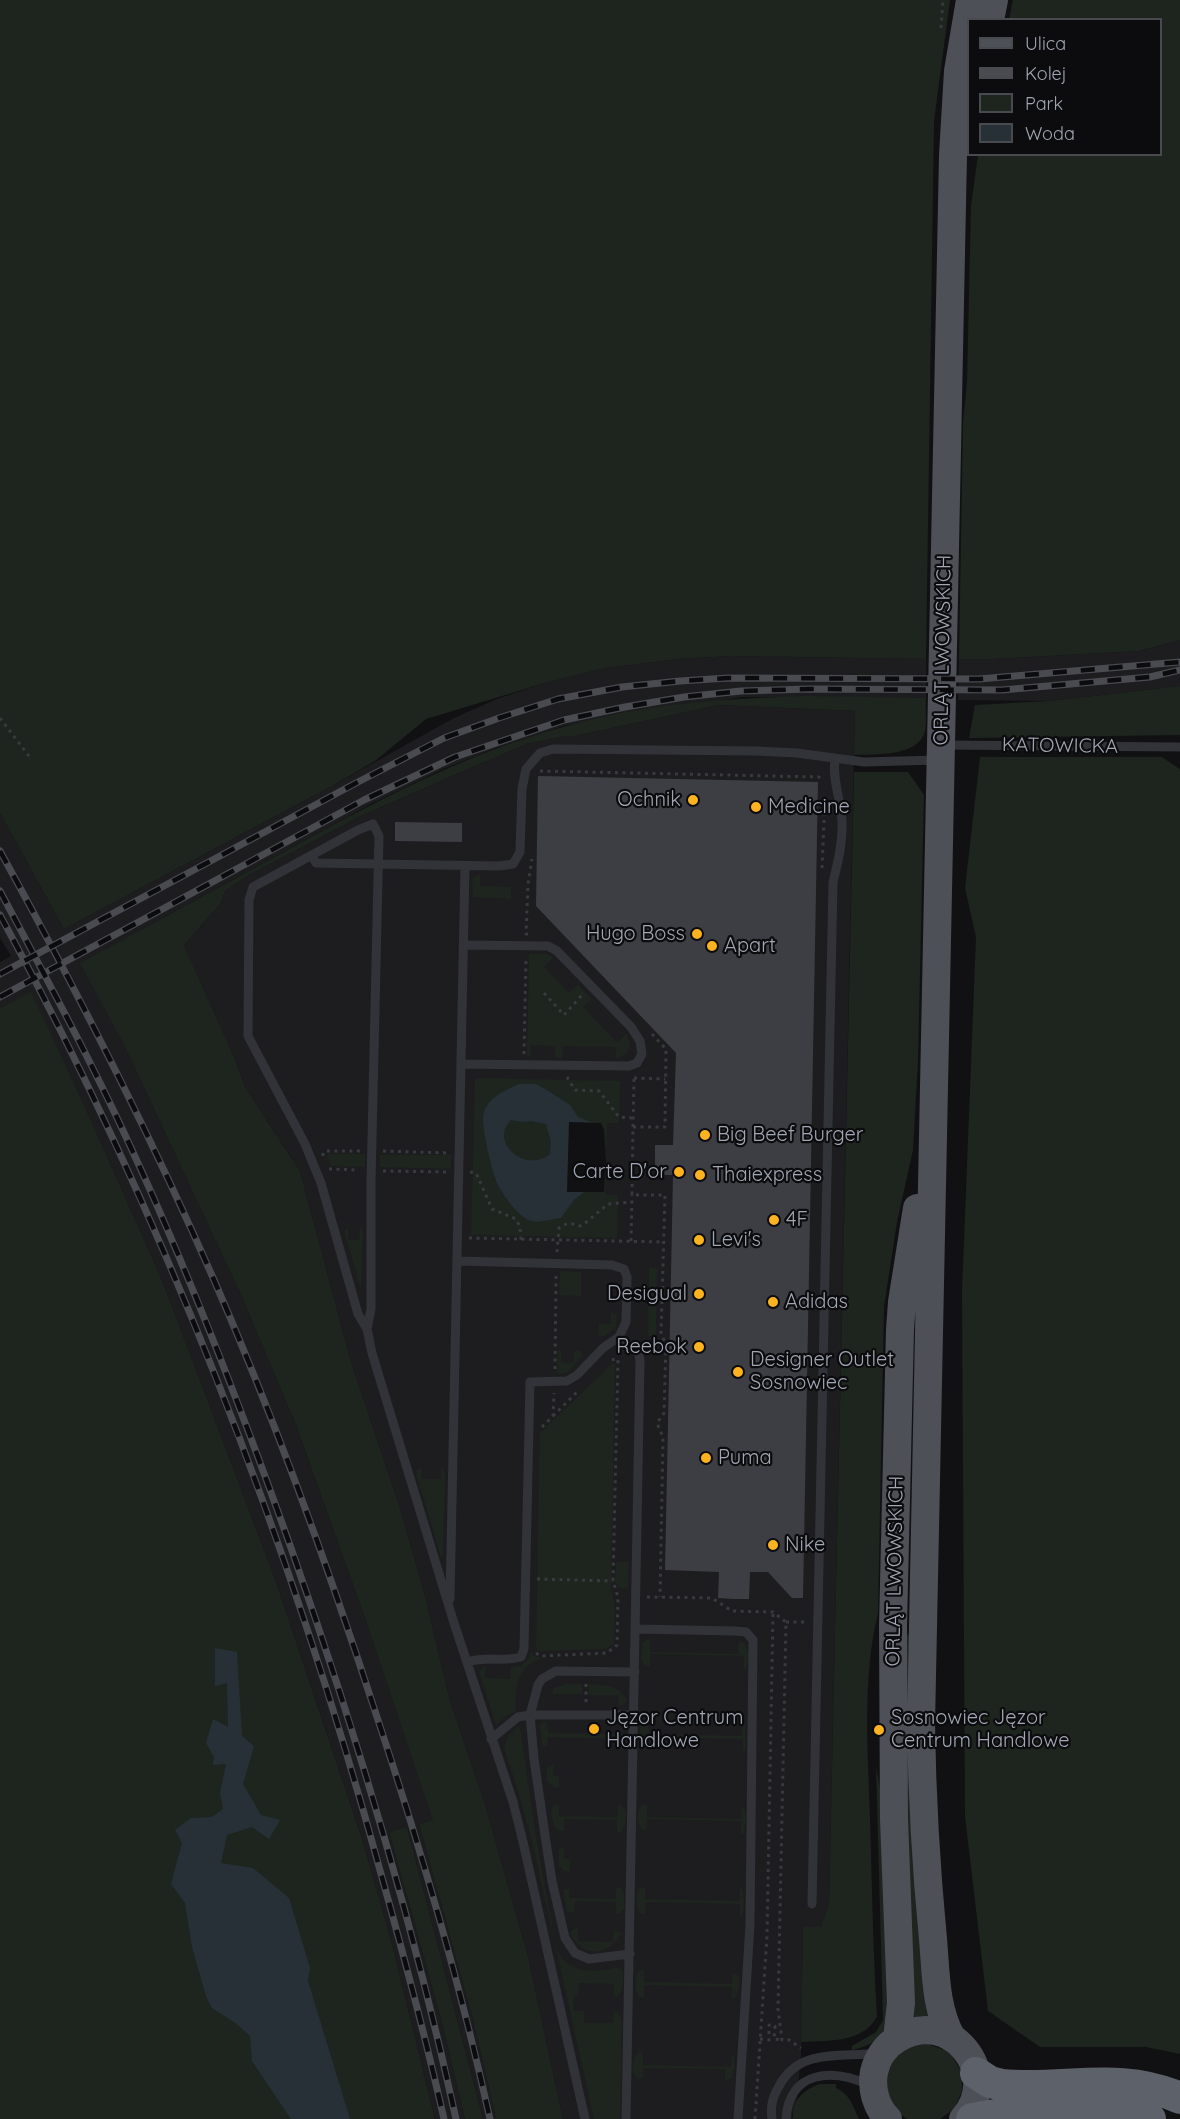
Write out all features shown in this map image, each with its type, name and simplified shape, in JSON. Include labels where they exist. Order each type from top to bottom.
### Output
[{"type":"highway","points":[[976,2073],[990,2082],[1002,2085],[1116,2082],[1144,2085],[1180,2098]]},
{"type":"highway","points":[[972,2119],[1007,2113],[1034,2118],[1113,2112],[1150,2119]]},
{"type":"main road","points":[[953,195],[954,113],[958,71],[970,0]]},
{"type":"main road","points":[[990,18],[994,0]]},
{"type":"main road","points":[[953,195],[967,121]]},
{"type":"main road","name":"ORLĄT LWOWSKICH","points":[[951,2038],[940,2005],[929,1893],[922,1788],[921,1702],[953,195]]},
{"type":"main road","name":"ORLĄT LWOWSKICH","points":[[873,2087],[876,2065],[890,2045],[901,2003],[894,1820],[893,1626],[900,1340],[902,1302],[933,1105]]},
{"type":"main road","points":[[890,2045],[912,2032],[928,2030],[951,2038],[968,2053],[976,2073],[976,2096],[963,2119]]},
{"type":"main road","points":[[873,2087],[880,2109],[888,2119]]},
{"type":"lane","name":"KATOWICKA","points":[[465,866],[499,867],[513,864],[520,852],[522,789],[526,769],[540,753],[554,749],[756,751],[797,753],[835,760],[864,762],[941,741],[1180,747]]},
{"type":"lane","points":[[812,1904],[833,882],[842,844],[842,821],[834,770],[835,760]]},
{"type":"lane","points":[[367,1329],[370,1310],[379,836],[372,824],[253,887],[249,900],[248,1036],[305,1144],[321,1183],[358,1314],[367,1329],[372,1353],[450,1608],[513,1802],[524,1842],[585,2119]]},
{"type":"lane","points":[[312,856],[316,863],[465,866],[450,1608]]},
{"type":"lane","points":[[461,1064],[629,1066],[637,1063],[642,1054],[640,1041],[631,1027],[557,951],[548,946],[464,945]]},
{"type":"lane","points":[[457,1261],[612,1265],[624,1269],[627,1277],[626,1322],[619,1337],[603,1348],[577,1375],[567,1381],[530,1382],[524,1648],[521,1657],[514,1659],[478,1658],[468,1662]]},
{"type":"lane","points":[[619,1337],[639,1354],[640,1361],[626,2119]]},
{"type":"lane","points":[[636,1629],[746,1632],[753,1640],[750,1924],[738,2119]]},
{"type":"lane","points":[[630,1954],[589,1959],[575,1953],[565,1938],[551,1871],[534,1759],[530,1715],[538,1685],[542,1679],[556,1671],[635,1671]]},
{"type":"lane","points":[[491,1739],[518,1717],[634,1715]]},
{"type":"lane","points":[[772,2119],[772,2099],[784,2076],[800,2063],[822,2055],[846,2056],[890,2045]]},
{"type":"lane","points":[[786,2119],[789,2100],[798,2085],[810,2079],[823,2076],[845,2076],[873,2087]]},
{"type":"path","points":[[0,718],[32,760]]},
{"type":"path","points":[[535,775],[541,771],[819,777],[824,788]]},
{"type":"path","points":[[822,876],[825,794]]},
{"type":"path","points":[[524,1065],[526,934],[528,884],[532,857]]},
{"type":"path","points":[[526,934],[536,934]]},
{"type":"path","points":[[544,993],[564,1015],[591,987]]},
{"type":"path","points":[[633,1126],[665,1127],[666,1048],[651,1033]]},
{"type":"path","points":[[578,1077],[567,1077],[575,1090],[595,1090],[603,1095],[618,1117],[634,1118]]},
{"type":"path","points":[[623,1078],[665,1079]]},
{"type":"path","points":[[631,1242],[634,1078]]},
{"type":"path","points":[[323,1159],[323,1153],[326,1151],[470,1153],[469,1172],[476,1173],[480,1178],[492,1209],[516,1219],[520,1227],[521,1239]]},
{"type":"path","points":[[328,1170],[459,1172]]},
{"type":"path","points":[[632,1195],[665,1195],[661,1334],[666,1344],[664,1413],[657,1423],[663,1437],[660,1597]]},
{"type":"path","points":[[553,1416],[559,1228],[564,1224],[573,1223],[580,1226],[585,1224],[608,1204],[632,1202]]},
{"type":"path","points":[[469,1227],[468,1238],[664,1242]]},
{"type":"path","points":[[534,1650],[540,1656],[607,1653],[617,1645],[618,1597],[613,1581],[618,1359],[610,1359],[603,1366]]},
{"type":"path","points":[[538,1432],[582,1386]]},
{"type":"path","points":[[536,1579],[613,1581]]},
{"type":"path","points":[[618,1597],[712,1598],[732,1611],[773,1612],[786,1622],[807,1623]]},
{"type":"path","points":[[755,2119],[767,1936],[773,1612]]},
{"type":"path","points":[[782,2040],[778,2009],[786,1622]]},
{"type":"path","points":[[760,2039],[769,2040],[769,2025],[775,2026],[774,2039],[789,2040],[801,2048]]},
{"type":"shaded area","points":[[1180,640],[1180,686],[1049,701],[958,700],[959,659],[1139,651]]},
{"type":"shaded area","points":[[732,656],[926,659],[926,698],[742,697],[563,726],[499,747],[443,769],[371,804],[81,963],[124,1045],[241,1295],[296,1425],[434,1820],[419,1824],[473,2020],[496,2119],[483,2119],[407,1827],[389,1832],[441,2019],[465,2119],[435,2119],[390,1936],[362,1839],[275,1579],[162,1280],[80,1096],[31,993],[0,1008],[0,962],[11,956],[0,938],[0,813],[64,929],[454,718],[497,699],[545,683],[605,668],[678,659]]},
{"type":"shaded area","points":[[719,705],[855,711],[829,1903],[821,1928],[803,1927],[801,2054],[793,2119],[563,2119],[527,1952],[485,1804],[450,1701],[425,1596],[401,1511],[351,1362],[300,1171],[245,1087],[235,1059],[184,945],[221,903],[225,891],[244,878],[361,816],[526,744],[575,736]]},
{"type":"green space","points":[[0,0],[950,0],[934,121],[926,659],[732,656],[678,659],[605,668],[545,683],[426,719],[375,761],[332,786],[64,929],[0,813]]},
{"type":"green space","points":[[1013,0],[1180,0],[1180,640],[1139,651],[959,659],[963,422],[967,383],[971,206],[978,156],[1162,156],[1162,18],[1009,18]]},
{"type":"green space","points":[[1180,686],[1180,735],[969,738],[975,705],[1049,701]]},
{"type":"green space","points":[[810,696],[926,698],[925,731],[914,746],[905,750],[884,754],[854,755],[855,711],[719,705],[575,736],[526,744],[361,816],[244,878],[225,891],[221,903],[184,945],[235,1059],[245,1087],[300,1171],[351,1362],[401,1511],[425,1596],[450,1701],[485,1804],[527,1952],[563,2119],[496,2119],[473,2020],[419,1824],[433,1820],[367,1624],[296,1425],[241,1295],[124,1045],[80,963],[357,812],[424,779],[492,750],[563,727],[624,713],[747,698]]},
{"type":"green space","points":[[980,757],[1162,757],[1180,769],[1180,2054],[1146,2047],[1040,2047],[988,2011],[965,1816],[962,1292],[976,937],[965,888]]},
{"type":"green space","points":[[854,772],[908,772],[924,795],[918,1061],[913,1150],[897,1222],[884,1307],[878,1613],[870,1663],[867,1715],[877,2017],[870,2026],[853,2036],[843,2039],[801,2042],[803,1927],[821,1927],[829,1903]]},
{"type":"green space","points":[[480,874],[480,886],[511,887],[511,899],[473,897],[472,879]]},
{"type":"green space","points":[[529,954],[547,954],[553,958],[544,967],[569,993],[578,985],[591,999],[583,1007],[617,1043],[626,1034],[630,1044],[627,1053],[616,1059],[616,1047],[563,1046],[562,1058],[555,1058],[556,1046],[531,1045],[530,1057],[527,1056]]},
{"type":"green space","points":[[31,992],[162,1280],[275,1579],[362,1839],[390,1936],[435,2119],[0,2119],[0,1008]]},
{"type":"green space","points":[[477,1078],[620,1081],[619,1123],[607,1123],[605,1195],[618,1195],[617,1238],[471,1235],[475,1080]]},
{"type":"green space","points":[[327,1154],[365,1154],[365,1167],[331,1166]]},
{"type":"green space","points":[[380,1155],[451,1155],[451,1169],[380,1167]]},
{"type":"green space","points":[[348,1228],[348,1240],[359,1240],[360,1228],[363,1230],[361,1288],[344,1231]]},
{"type":"green space","points":[[649,1268],[657,1268],[656,1336],[648,1336]]},
{"type":"green space","points":[[560,1271],[581,1272],[581,1296],[559,1295]]},
{"type":"green space","points":[[611,1312],[617,1315],[616,1326],[605,1336],[598,1336],[599,1324],[611,1324]]},
{"type":"green space","points":[[558,1350],[561,1350],[561,1362],[574,1363],[574,1351],[581,1351],[583,1355],[567,1373],[557,1374]]},
{"type":"green space","points":[[612,1364],[615,1364],[611,1589],[615,1607],[614,1644],[604,1649],[538,1651],[536,1647],[540,1433]]},
{"type":"green space","points":[[421,1467],[421,1479],[441,1479],[441,1467],[445,1472],[443,1556],[441,1557],[417,1477],[416,1472]]},
{"type":"green space","points":[[616,1562],[629,1562],[628,1589],[620,1588],[615,1582]]},
{"type":"green space","points":[[904,1634],[914,1635],[929,2016],[912,2017]]},
{"type":"green space","points":[[647,1639],[650,1640],[650,1652],[738,1654],[739,1642],[743,1642],[748,1652],[747,1668],[744,1668],[744,1656],[650,1654],[650,1666],[646,1666],[641,1660],[642,1644]]},
{"type":"green space","points":[[531,1651],[534,1656],[542,1658],[527,1667],[519,1679],[516,1711],[496,1725],[479,1671],[486,1666],[485,1678],[510,1679],[511,1667],[524,1663]]},
{"type":"green space","points":[[566,1684],[582,1684],[582,1694],[552,1694],[554,1688]]},
{"type":"green space","points":[[589,1684],[616,1689],[627,1700],[622,1706],[619,1705],[618,1695],[589,1695]]},
{"type":"green space","points":[[546,1721],[549,1733],[619,1734],[621,1730],[626,1746],[622,1750],[619,1749],[619,1739],[548,1737],[545,1747],[542,1744],[540,1725]]},
{"type":"green space","points":[[648,1722],[649,1734],[742,1736],[743,1724],[745,1724],[746,1750],[743,1751],[743,1739],[648,1737],[648,1749],[645,1749],[640,1744],[640,1725]]},
{"type":"green space","points":[[518,1727],[520,1728],[554,1939],[534,1849],[504,1748],[508,1736]]},
{"type":"green space","points":[[554,1764],[553,1776],[559,1776],[559,1788],[553,1787],[547,1781],[547,1767]]},
{"type":"green space","points":[[876,1766],[884,1810],[892,2003],[885,2028],[876,2040],[852,2050],[852,2046],[876,2032],[883,2020]]},
{"type":"green space","points":[[559,1804],[559,1816],[617,1817],[618,1805],[621,1805],[626,1811],[625,1826],[621,1832],[617,1832],[617,1820],[564,1819],[564,1830],[559,1831],[554,1826],[551,1813],[553,1806]]},
{"type":"green space","points":[[642,1805],[647,1805],[647,1817],[741,1819],[742,1807],[744,1807],[746,1817],[744,1833],[741,1833],[741,1821],[647,1819],[646,1831],[641,1828],[638,1821]]},
{"type":"green space","points":[[407,1827],[483,2119],[465,2119],[441,2019],[389,1832]]},
{"type":"green space","points":[[564,1847],[564,1859],[570,1859],[570,1871],[565,1871],[559,1866],[559,1849]]},
{"type":"green space","points":[[620,1887],[624,1893],[624,1909],[619,1914],[616,1914],[616,1902],[575,1901],[574,1913],[567,1912],[563,1891],[565,1889],[569,1889],[569,1898],[616,1899],[616,1888]]},
{"type":"green space","points":[[645,1887],[645,1899],[740,1901],[740,1889],[742,1889],[743,1916],[740,1916],[740,1904],[646,1902],[645,1914],[641,1914],[637,1905],[638,1891]]},
{"type":"green space","points":[[578,1929],[578,1941],[613,1942],[614,1930],[622,1933],[610,1946],[596,1951],[588,1950],[575,1941],[570,1933]]},
{"type":"green space","points":[[554,1939],[559,1954],[570,1965],[594,1971],[617,1967],[623,1971],[622,1989],[616,1997],[614,1984],[579,1983],[578,1995],[574,1996],[573,2011],[584,2011],[584,2023],[613,2023],[614,2012],[618,2012],[622,2020],[620,2119],[594,2119]]},
{"type":"green space","points":[[640,1970],[644,1970],[644,1982],[732,1984],[733,1972],[739,1976],[739,1987],[735,1998],[732,1999],[732,1987],[644,1985],[644,1997],[639,1997],[635,1990],[636,1975]]},
{"type":"green space","points":[[927,2044],[945,2050],[952,2056],[962,2073],[962,2091],[954,2109],[940,2119],[907,2119],[895,2110],[884,2084],[894,2061],[902,2051]]},
{"type":"green space","points":[[639,2052],[643,2053],[643,2065],[731,2067],[732,2055],[734,2055],[732,2078],[725,2081],[725,2069],[643,2068],[643,2079],[638,2078],[632,2068]]},
{"type":"green space","points":[[819,2084],[836,2084],[836,2088],[850,2101],[859,2119],[793,2119],[794,2106],[797,2101],[808,2090]]},
{"type":"water","points":[[520,1084],[536,1084],[570,1105],[578,1117],[598,1125],[584,1192],[574,1200],[561,1218],[536,1222],[524,1218],[507,1200],[496,1179],[485,1137],[484,1112],[494,1098]],"holes":[[[511,1120],[546,1124],[551,1142],[550,1154],[541,1159],[531,1160],[521,1158],[507,1146],[504,1138],[505,1129]]]},
{"type":"water","points":[[215,1648],[237,1652],[242,1736],[254,1746],[243,1784],[261,1815],[280,1820],[269,1839],[252,1827],[227,1835],[221,1863],[253,1868],[289,1898],[310,1968],[308,1981],[350,2119],[291,2119],[252,2061],[250,2036],[237,2024],[212,2008],[206,1996],[192,1947],[185,1903],[171,1884],[182,1843],[175,1830],[191,1818],[212,1817],[223,1809],[220,1793],[226,1764],[213,1765],[214,1757],[206,1743],[213,1719],[228,1727],[227,1683],[215,1686]]},
{"type":"pier","points":[[569,1122],[601,1123],[604,1130],[606,1161],[604,1192],[567,1192]]},
{"type":"building","name":"Designer Outlet Sosnowiec","points":[[538,776],[818,782],[803,1598],[792,1598],[768,1572],[750,1572],[749,1599],[734,1599],[718,1598],[719,1572],[665,1570],[673,1175],[655,1175],[655,1145],[673,1145],[676,1053],[536,906]]},
{"type":"building","points":[[395,822],[462,823],[462,842],[395,841]]},
{"type":"railway","points":[[0,974],[444,738],[558,699],[622,687],[728,678],[979,679],[1180,662]]},
{"type":"railway","points":[[0,997],[364,800],[455,757],[564,720],[684,697],[741,691],[1002,690],[1150,677],[1180,670]]},
{"type":"railway","points":[[0,851],[85,1010],[164,1171],[237,1333],[301,1496],[409,1816],[453,1967],[490,2119]]},
{"type":"railway","points":[[0,891],[117,1117],[196,1297],[254,1447],[315,1618],[361,1760],[403,1903],[456,2119]]},
{"type":"railway","points":[[0,915],[60,1030],[117,1148],[220,1387],[266,1509],[347,1756],[407,1970],[444,2119]]},
{"type":"place","name":"Ochnik","points":[[693,800]]},
{"type":"place","name":"Medicine","points":[[756,807]]},
{"type":"place","name":"Hugo Boss","points":[[697,934]]},
{"type":"place","name":"Apart","points":[[712,946]]},
{"type":"place","name":"Big Beef Burger","points":[[705,1135]]},
{"type":"place","name":"Carte D'or","points":[[679,1172]]},
{"type":"place","name":"Thaiexpress","points":[[700,1175]]},
{"type":"place","name":"4F","points":[[774,1220]]},
{"type":"place","name":"Levi's","points":[[699,1240]]},
{"type":"place","name":"Desigual","points":[[699,1294]]},
{"type":"place","name":"Adidas","points":[[773,1302]]},
{"type":"place","name":"Reebok","points":[[699,1347]]},
{"type":"place","name":"Designer Outlet Sosnowiec","points":[[738,1372]]},
{"type":"place","name":"Puma","points":[[706,1458]]},
{"type":"place","name":"Nike","points":[[773,1545]]},
{"type":"place","name":"Jęzor Centrum Handlowe","points":[[594,1729]]},
{"type":"place","name":"Sosnowiec Jęzor Centrum Handlowe","points":[[879,1730]]}]
